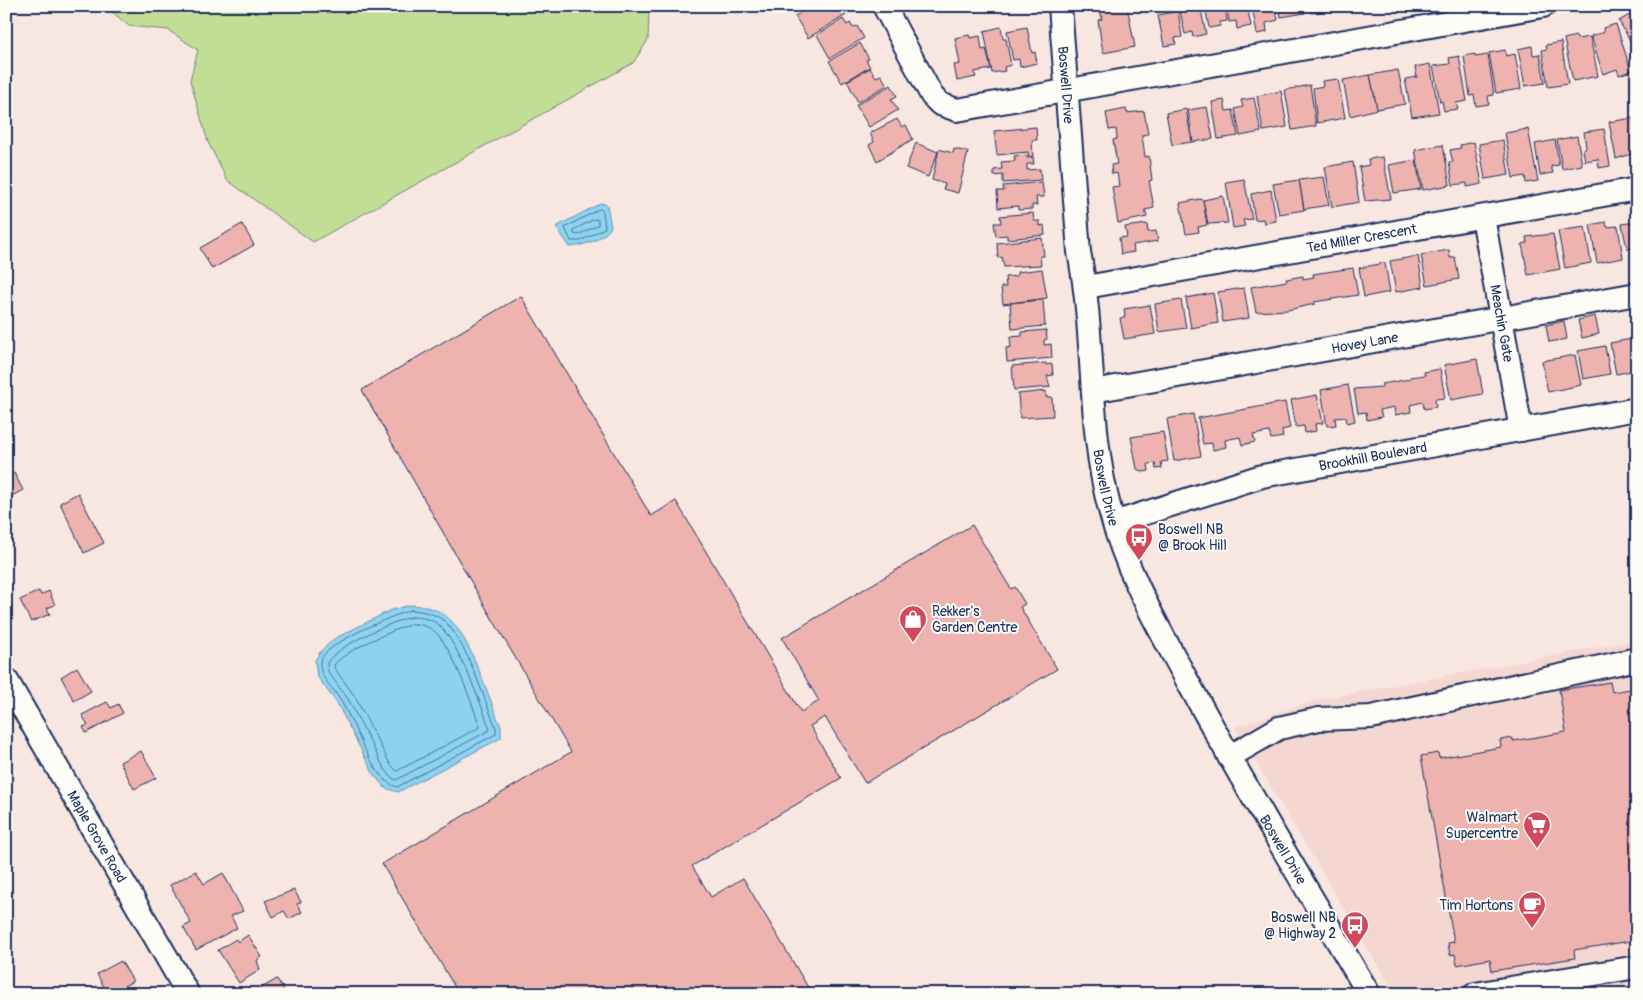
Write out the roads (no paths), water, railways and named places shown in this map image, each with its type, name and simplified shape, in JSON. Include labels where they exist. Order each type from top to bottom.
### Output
[{"type":"street","points":[[884,6],[932,96],[940,104],[949,109],[957,110],[1543,6]]},
{"type":"street","name":"Boswell Drive","points":[[1060,6],[1079,252],[1086,287],[1098,464],[1114,523],[1130,570],[1146,605],[1229,756],[1369,994]]},
{"type":"street","name":"Ted Miller Crescent","points":[[1086,287],[1637,189]]},
{"type":"street","name":"Meachin Gate","points":[[1483,217],[1522,430]]},
{"type":"street","name":"Hovey Lane","points":[[1093,390],[1637,294]]},
{"type":"street","name":"Brookhill Boulevard","points":[[1114,523],[1262,476],[1637,409]]},
{"type":"street","points":[[1229,756],[1279,728],[1319,720],[1371,717],[1637,659]]},
{"type":"street","name":"Maple Grove Road","points":[[6,679],[188,994]]},
{"type":"street","points":[[1475,994],[1512,991],[1637,967]]},
{"type":"water","points":[[601,203],[607,205],[611,227],[593,241],[570,247],[556,227]]},
{"type":"water","points":[[411,605],[439,611],[456,626],[464,638],[478,668],[501,727],[501,738],[398,792],[385,788],[374,775],[338,705],[317,676],[315,660],[321,651],[334,639],[391,610]]},
{"type":"place","name":"Boswell NB @ Brook Hill","points":[[1139,561]]},
{"type":"place","name":"Rekker's Garden Centre","points":[[913,643]]},
{"type":"place","name":"Walmart Supercentre","points":[[1537,849]]},
{"type":"place","name":"Tim Hortons","points":[[1532,929]]},
{"type":"place","name":"Boswell NB @ Highway 2","points":[[1355,949]]}]
